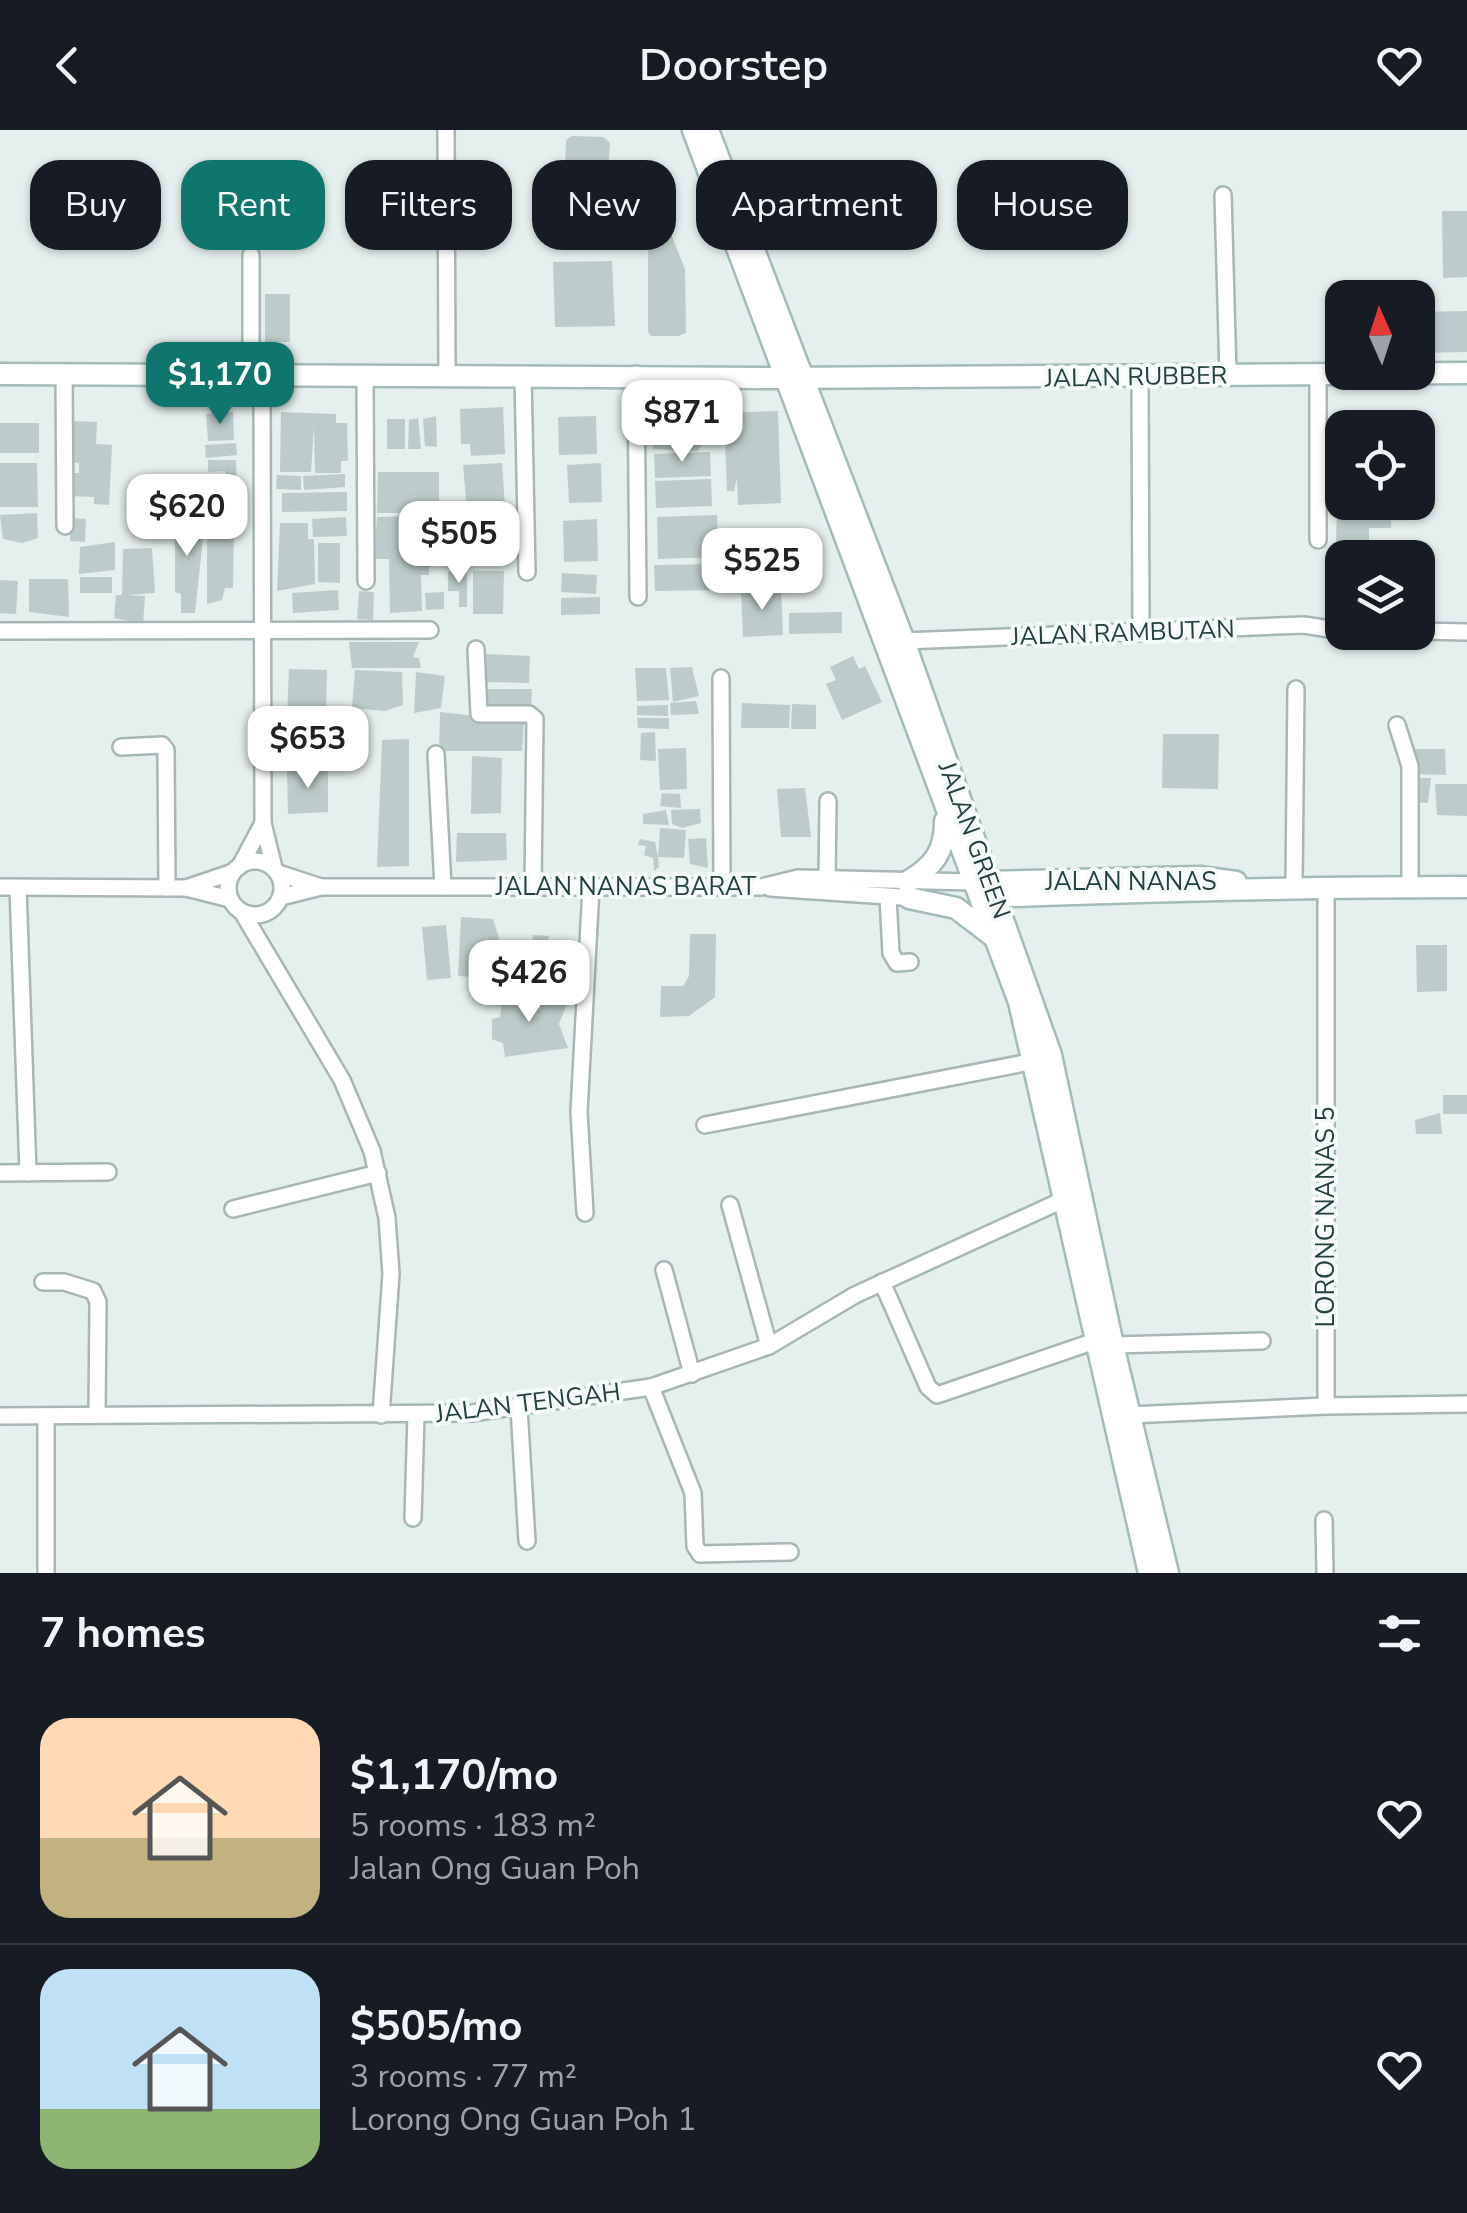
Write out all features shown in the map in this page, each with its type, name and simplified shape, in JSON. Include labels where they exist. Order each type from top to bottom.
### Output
[{"type":"main road","name":"JALAN GREEN","points":[[692,130],[783,378],[842,522],[945,809],[984,890],[1051,1054],[1149,1573]]},
{"type":"main road","name":"JALAN GREEN","points":[[708,130],[904,642],[984,890],[995,938],[1035,1061],[1065,1199],[1104,1343],[1130,1415],[1168,1573]]},
{"type":"main road","name":"JALAN RUBBER","points":[[0,374],[636,374],[805,378],[1467,374]]},
{"type":"main road","points":[[901,892],[938,858],[945,842],[945,809]]},
{"type":"main road","name":"JALAN NANAS","points":[[984,890],[1200,877],[1272,886],[1467,887]]},
{"type":"main road","points":[[901,892],[956,908],[995,938]]},
{"type":"street","points":[[446,130],[447,376]]},
{"type":"street","points":[[1223,195],[1228,374]]},
{"type":"street","points":[[252,255],[262,631],[262,823],[281,896],[267,913],[264,944]]},
{"type":"street","points":[[64,374],[65,526]]},
{"type":"street","points":[[636,374],[638,596]]},
{"type":"street","points":[[1318,374],[1318,540]]},
{"type":"street","points":[[523,375],[526,572]]},
{"type":"street","points":[[365,376],[366,581]]},
{"type":"street","points":[[1140,376],[1141,633]]},
{"type":"street","name":"JALAN RAMBUTAN","points":[[904,642],[1304,625],[1325,628]]},
{"type":"street","points":[[0,631],[430,630]]},
{"type":"street","points":[[1435,631],[1467,632]]},
{"type":"street","points":[[476,650],[479,714],[529,714],[535,719],[534,887]]},
{"type":"street","points":[[721,678],[722,887]]},
{"type":"street","points":[[1294,886],[1296,689]]},
{"type":"street","points":[[1397,725],[1410,766],[1410,887]]},
{"type":"street","points":[[122,747],[162,745],[166,750],[167,888]]},
{"type":"street","points":[[436,754],[443,887]]},
{"type":"street","points":[[828,802],[828,880]]},
{"type":"street","points":[[230,899],[237,869],[262,823]]},
{"type":"street","points":[[186,888],[259,862],[276,870]]},
{"type":"street","name":"JALAN NANAS BARAT","points":[[276,870],[321,887]]},
{"type":"street","name":"JALAN NANAS BARAT","points":[[281,896],[321,887],[761,887],[798,878],[901,892]]},
{"type":"street","points":[[0,887],[186,888],[230,899],[242,912],[350,1094],[378,1174],[387,1218],[390,1274],[381,1414]]},
{"type":"street","points":[[585,1214],[579,1112],[591,887]]},
{"type":"street","points":[[761,887],[901,892],[984,890]]},
{"type":"street","name":"LORONG NANAS 5","points":[[1326,887],[1326,1406]]},
{"type":"street","points":[[18,888],[28,1173]]},
{"type":"street","points":[[901,892],[891,953],[897,962],[910,962]]},
{"type":"street","points":[[242,912],[267,913]]},
{"type":"street","points":[[0,998],[19,998]]},
{"type":"street","points":[[705,1125],[1035,1061]]},
{"type":"street","points":[[0,1173],[108,1172]]},
{"type":"street","points":[[233,1209],[378,1174]]},
{"type":"street","name":"JALAN TENGAH","points":[[0,1416],[416,1415],[520,1408],[651,1387],[769,1346],[882,1282],[1065,1199]]},
{"type":"street","points":[[730,1205],[769,1346]]},
{"type":"street","points":[[664,1270],[692,1374]]},
{"type":"street","points":[[43,1282],[64,1282],[92,1291],[98,1302],[97,1415]]},
{"type":"street","points":[[882,1282],[928,1388],[936,1395],[1104,1343],[1262,1341]]},
{"type":"street","points":[[651,1387],[693,1493],[694,1546],[700,1554],[790,1552]]},
{"type":"street","points":[[1130,1415],[1467,1404]]},
{"type":"street","points":[[520,1408],[528,1541]]},
{"type":"street","points":[[413,1518],[416,1415]]},
{"type":"street","points":[[46,1416],[46,1573]]},
{"type":"street","points":[[1324,1520],[1324,1573]]},
{"type":"building","points":[[572,136],[603,137],[610,143],[609,160],[565,160],[566,140]]},
{"type":"building","points":[[1442,211],[1467,211],[1467,277],[1443,278]]},
{"type":"building","points":[[676,246],[685,269],[686,333],[651,336],[648,250],[676,250]]},
{"type":"building","points":[[612,261],[615,326],[555,327],[553,262]]},
{"type":"building","points":[[265,294],[290,294],[290,342],[265,342]]},
{"type":"building","points":[[1467,311],[1467,352],[1435,353],[1435,312]]},
{"type":"building","points":[[503,407],[505,454],[471,456],[470,444],[461,444],[460,409]]},
{"type":"building","points":[[778,411],[781,503],[738,505],[737,478],[734,491],[727,491],[724,413]]},
{"type":"building","points":[[233,412],[234,440],[208,441],[206,414]]},
{"type":"building","points":[[281,412],[336,414],[336,423],[347,423],[348,461],[341,461],[341,473],[315,473],[314,426],[311,472],[280,472]]},
{"type":"building","points":[[436,416],[437,447],[425,446],[423,419]]},
{"type":"building","points":[[596,416],[597,454],[559,455],[558,417]]},
{"type":"building","points":[[418,418],[421,449],[408,449],[409,420]]},
{"type":"building","points":[[654,418],[702,420],[707,437],[698,451],[653,449]]},
{"type":"building","points":[[387,419],[405,419],[405,449],[387,449]]},
{"type":"building","points":[[71,421],[97,422],[96,444],[112,445],[109,505],[94,504],[94,497],[70,496],[71,473],[79,473],[79,463],[69,462]]},
{"type":"building","points":[[0,423],[39,423],[39,453],[0,453]]},
{"type":"building","points":[[236,443],[237,455],[206,458],[205,445]]},
{"type":"building","points":[[710,452],[711,476],[655,478],[654,454]]},
{"type":"building","points":[[208,460],[236,460],[237,489],[225,489],[225,471],[208,472]]},
{"type":"building","points":[[0,463],[37,463],[38,507],[0,507]]},
{"type":"building","points":[[502,463],[505,508],[467,511],[463,465]]},
{"type":"building","points":[[601,463],[602,502],[569,503],[567,465]]},
{"type":"building","points":[[378,472],[439,472],[439,513],[377,513]]},
{"type":"building","points":[[345,474],[345,487],[304,490],[303,476]]},
{"type":"building","points":[[277,475],[301,476],[301,490],[276,489]]},
{"type":"building","points":[[223,476],[224,503],[207,503],[206,477]]},
{"type":"building","points":[[711,479],[712,506],[656,508],[655,481]]},
{"type":"building","points":[[174,486],[190,486],[190,502],[174,502]]},
{"type":"building","points":[[347,492],[347,511],[282,512],[282,493]]},
{"type":"building","points":[[447,509],[466,517],[467,553],[457,547],[454,552],[449,546]]},
{"type":"building","points":[[37,513],[38,538],[22,543],[3,539],[0,515]]},
{"type":"building","points":[[474,514],[504,514],[503,558],[473,558]]},
{"type":"building","points":[[444,515],[445,544],[420,545],[429,560],[429,575],[421,575],[422,611],[390,613],[389,559],[374,559],[377,517]]},
{"type":"building","points":[[717,515],[718,557],[658,559],[657,517]]},
{"type":"building","points":[[346,517],[347,536],[313,537],[312,519]]},
{"type":"building","points":[[71,518],[86,519],[85,542],[70,541]]},
{"type":"building","points":[[167,519],[205,519],[195,613],[181,613],[181,594],[175,592],[175,539],[167,535]]},
{"type":"building","points":[[597,519],[598,561],[564,562],[563,521]]},
{"type":"building","points":[[1337,520],[1391,520],[1391,528],[1369,528],[1369,540],[1336,540]]},
{"type":"building","points":[[207,521],[234,521],[233,588],[225,588],[222,600],[207,604]]},
{"type":"building","points":[[280,523],[308,523],[308,539],[314,539],[315,584],[277,591]]},
{"type":"building","points":[[115,542],[115,570],[79,574],[80,547]]},
{"type":"building","points":[[318,543],[340,543],[340,583],[318,582]]},
{"type":"building","points":[[152,548],[155,593],[127,595],[145,596],[143,624],[114,618],[116,595],[122,595],[123,549]]},
{"type":"building","points":[[719,564],[720,590],[655,591],[654,565]]},
{"type":"building","points":[[473,571],[504,571],[503,614],[473,614]]},
{"type":"building","points":[[448,572],[467,572],[467,607],[459,607],[459,591],[448,591]]},
{"type":"building","points":[[562,573],[597,575],[596,594],[561,592]]},
{"type":"building","points":[[80,577],[112,577],[112,593],[80,593]]},
{"type":"building","points":[[29,579],[68,579],[69,617],[29,612]]},
{"type":"building","points":[[0,580],[18,581],[16,614],[0,613]]},
{"type":"building","points":[[338,590],[339,610],[293,613],[292,593]]},
{"type":"building","points":[[781,590],[783,635],[743,637],[741,591]]},
{"type":"building","points":[[359,591],[374,592],[373,620],[357,619]]},
{"type":"building","points":[[444,592],[444,609],[426,610],[425,593]]},
{"type":"building","points":[[600,597],[600,614],[561,615],[561,598]]},
{"type":"building","points":[[842,612],[842,633],[789,634],[789,613]]},
{"type":"building","points":[[349,642],[419,642],[413,657],[419,658],[421,668],[352,668]]},
{"type":"building","points":[[485,654],[530,656],[529,683],[484,682]]},
{"type":"building","points":[[853,656],[859,669],[865,666],[882,702],[842,720],[826,684],[836,680],[830,667]]},
{"type":"building","points":[[692,667],[699,696],[673,702],[670,668]]},
{"type":"building","points":[[635,668],[666,668],[669,700],[637,701]]},
{"type":"building","points":[[289,669],[327,670],[325,759],[285,762]]},
{"type":"building","points":[[355,670],[402,672],[403,705],[385,711],[352,708]]},
{"type":"building","points":[[416,672],[445,676],[441,708],[414,713]]},
{"type":"building","points":[[483,689],[532,689],[531,710],[483,710]]},
{"type":"building","points":[[696,701],[699,714],[671,715],[670,703]]},
{"type":"building","points":[[742,703],[790,705],[789,728],[741,728]]},
{"type":"building","points":[[792,704],[816,705],[816,729],[791,729]]},
{"type":"building","points":[[668,705],[668,716],[637,715],[637,706]]},
{"type":"building","points":[[440,712],[524,721],[522,751],[439,751]]},
{"type":"building","points":[[637,718],[669,718],[669,729],[638,728]]},
{"type":"building","points":[[655,732],[656,761],[640,760],[641,733]]},
{"type":"building","points":[[1163,734],[1219,734],[1218,789],[1162,788]]},
{"type":"building","points":[[409,739],[409,866],[377,867],[382,740]]},
{"type":"building","points":[[686,748],[687,789],[660,790],[658,749]]},
{"type":"building","points":[[1411,749],[1445,749],[1446,775],[1412,774]]},
{"type":"building","points":[[472,756],[502,758],[501,813],[471,814]]},
{"type":"building","points":[[328,768],[328,812],[288,814],[287,771]]},
{"type":"building","points":[[1415,778],[1431,778],[1428,803],[1414,802]]},
{"type":"building","points":[[1435,784],[1467,784],[1467,816],[1437,815]]},
{"type":"building","points":[[805,788],[811,837],[781,837],[777,789]]},
{"type":"building","points":[[662,793],[680,794],[681,808],[660,806]]},
{"type":"building","points":[[700,809],[701,823],[682,828],[672,824],[671,810]]},
{"type":"building","points":[[666,810],[669,825],[643,824],[643,814]]},
{"type":"building","points":[[660,828],[686,830],[684,858],[658,857]]},
{"type":"building","points":[[457,833],[506,833],[507,860],[456,862]]},
{"type":"building","points":[[706,838],[708,868],[690,864],[688,839]]},
{"type":"building","points":[[640,839],[655,842],[659,867],[654,871],[653,858],[644,855],[646,846],[638,845]]},
{"type":"building","points":[[461,917],[493,919],[505,957],[488,978],[458,976]]},
{"type":"building","points":[[446,925],[451,978],[427,980],[422,927]]},
{"type":"building","points":[[690,934],[716,934],[715,997],[689,1016],[660,1017],[661,986],[683,986],[689,976]]},
{"type":"building","points":[[533,935],[549,936],[548,944],[557,945],[554,982],[530,981]]},
{"type":"building","points":[[1416,945],[1447,945],[1447,991],[1417,992]]},
{"type":"building","points":[[503,993],[568,1001],[559,1024],[568,1048],[505,1057],[503,1043],[492,1039],[492,1019],[500,1017]]},
{"type":"building","points":[[1443,1095],[1467,1095],[1467,1114],[1443,1114]]},
{"type":"building","points":[[1440,1113],[1442,1134],[1416,1134],[1415,1120]]}]
